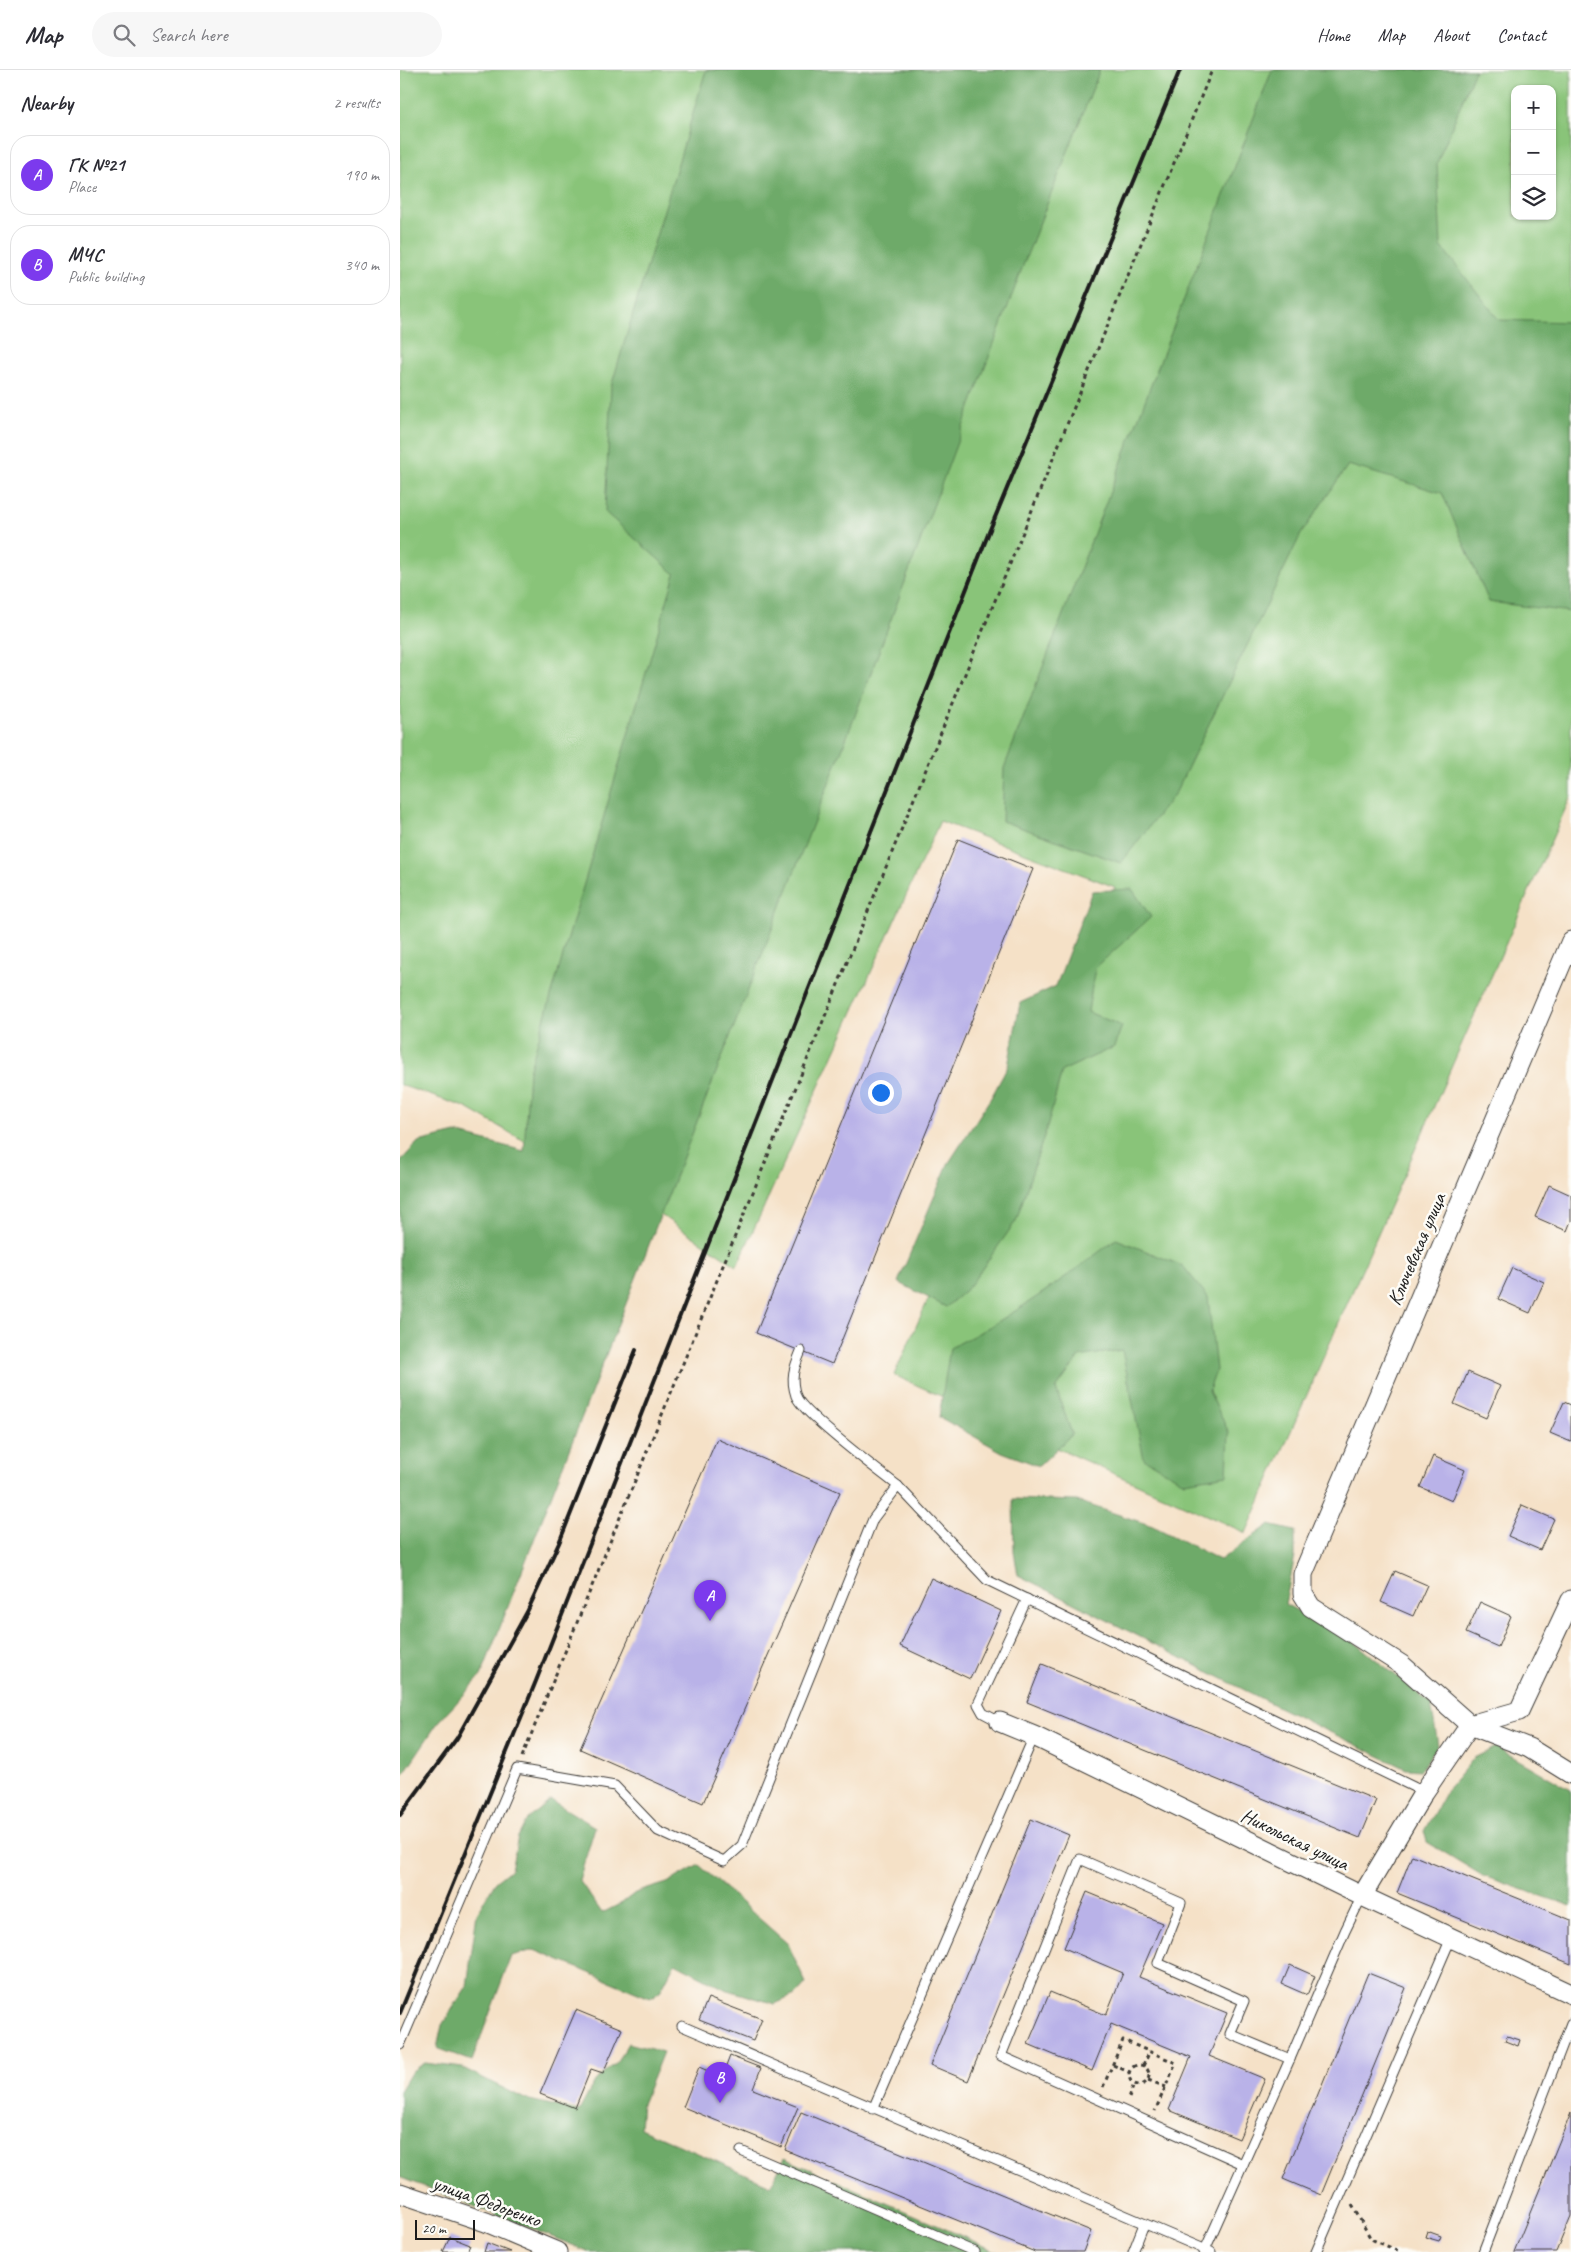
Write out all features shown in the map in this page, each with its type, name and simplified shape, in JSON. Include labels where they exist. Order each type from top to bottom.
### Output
[{"type":"street","name":"Ключевская улица","points":[[1470,1725],[1402,1665],[1311,1607],[1302,1594],[1303,1574],[1571,941]]},
{"type":"street","points":[[1362,1896],[1424,1792],[1470,1725],[1519,1711],[1571,1600]]},
{"type":"street","name":"Никольская улица","points":[[1000,1722],[1034,1736],[1362,1896],[1571,1994]]},
{"type":"street","points":[[1470,1725],[1528,1748],[1571,1774]]},
{"type":"street","name":"улица Федоренко","points":[[400,2193],[486,2222],[557,2252]]},
{"type":"lane","points":[[801,1351],[792,1373],[796,1398],[819,1422],[898,1486],[988,1580],[1424,1792]]},
{"type":"lane","points":[[400,2045],[517,1769],[615,1786],[658,1831],[724,1861],[742,1845],[873,1519],[898,1486]]},
{"type":"lane","points":[[1000,1722],[983,1713],[978,1704],[1027,1599]]},
{"type":"lane","points":[[873,2109],[1034,1736]]},
{"type":"lane","points":[[1242,2164],[1001,2056],[1080,1859],[1181,1903],[1158,1964],[1244,2001],[1230,2034],[1290,2059]]},
{"type":"lane","points":[[682,2026],[1206,2251],[1344,1931],[1362,1896]]},
{"type":"lane","points":[[1316,2252],[1451,1938]]},
{"type":"lane","points":[[1483,2252],[1571,2023]]},
{"type":"lane","points":[[742,2151],[974,2252]]},
{"type":"lane","points":[[1133,2252],[1144,2224]]},
{"type":"path","points":[[517,1769],[1212,70]]},
{"type":"path","points":[[1098,2099],[1123,2040],[1150,2051],[1176,2063],[1150,2122]]},
{"type":"path","points":[[1144,2066],[1150,2051]]},
{"type":"path","points":[[1112,2065],[1129,2072]]},
{"type":"path","points":[[1134,2066],[1144,2066],[1148,2070],[1148,2080],[1140,2086],[1133,2084],[1129,2078],[1129,2072],[1134,2066]]},
{"type":"path","points":[[1148,2080],[1166,2087]]},
{"type":"path","points":[[1343,2189],[1371,2238],[1401,2252]]},
{"type":"green space","points":[[400,70],[1571,70],[1571,796],[1246,1533],[894,1375],[1115,887],[940,821],[737,1266],[583,1163],[526,1142],[465,1107],[400,1085]]},
{"type":"green space","points":[[706,70],[1100,70],[1027,255],[853,721],[481,1676],[437,1724],[400,1779],[400,1162],[418,1142],[456,1133],[524,1151],[529,1071],[675,574],[605,512],[611,387]]},
{"type":"green space","points":[[1272,70],[1475,70],[1437,163],[1441,246],[1499,320],[1571,322],[1571,612],[1489,602],[1442,493],[1348,465],[1301,534],[1176,792],[1121,863],[1002,821],[1004,768]]},
{"type":"green space","points":[[1132,889],[1151,917],[1095,968],[1088,1012],[1122,1026],[1114,1047],[1062,1071],[1048,1124],[1016,1221],[969,1287],[946,1307],[898,1282],[948,1164],[992,1096],[1008,1066],[1020,1003],[1056,986],[1092,891]]},
{"type":"green space","points":[[1116,1239],[1183,1266],[1208,1297],[1216,1370],[1209,1391],[1229,1433],[1227,1475],[1184,1482],[1144,1459],[1122,1350],[1079,1357],[1056,1389],[1072,1434],[1039,1466],[1002,1452],[939,1417],[950,1348],[972,1337],[1036,1298]]},
{"type":"green space","points":[[1013,1499],[1077,1501],[1153,1526],[1220,1560],[1269,1525],[1295,1531],[1295,1556],[1285,1604],[1352,1640],[1431,1704],[1438,1745],[1421,1770],[1406,1769],[1274,1705],[1018,1575],[1014,1552]]},
{"type":"green space","points":[[1496,1747],[1571,1790],[1571,1906],[1483,1876],[1427,1842],[1424,1831],[1446,1791],[1474,1758]]},
{"type":"green space","points":[[551,1800],[595,1827],[579,1880],[602,1913],[622,1903],[635,1893],[667,1883],[699,1865],[788,1944],[806,1983],[795,1995],[775,2004],[725,1989],[675,1963],[661,1990],[650,1998],[534,1950],[511,1956],[472,2061],[437,2048],[442,2025],[467,1986],[477,1913],[495,1882],[511,1869],[518,1837],[526,1821]]},
{"type":"green space","points":[[628,2043],[663,2052],[642,2104],[640,2128],[771,2185],[784,2158],[998,2252],[590,2252],[400,2177],[400,2091],[412,2071],[425,2063],[463,2068],[525,2099],[579,2111],[595,2081],[617,2062]]},
{"type":"building","points":[[958,839],[1033,869],[832,1364],[756,1333]]},
{"type":"building","points":[[1549,1185],[1571,1195],[1571,1221],[1567,1231],[1535,1217]]},
{"type":"building","points":[[1512,1268],[1544,1282],[1530,1313],[1498,1299]]},
{"type":"building","points":[[1468,1372],[1500,1386],[1486,1418],[1454,1404]]},
{"type":"building","points":[[1564,1402],[1571,1405],[1571,1442],[1550,1433]]},
{"type":"building","points":[[717,1439],[840,1492],[703,1803],[580,1749]]},
{"type":"building","points":[[1433,1456],[1465,1470],[1452,1501],[1420,1487]]},
{"type":"building","points":[[1522,1505],[1554,1519],[1540,1550],[1508,1536]]},
{"type":"building","points":[[1395,1571],[1427,1585],[1413,1616],[1381,1602]]},
{"type":"building","points":[[931,1578],[1001,1611],[970,1679],[900,1646]]},
{"type":"building","points":[[1480,1602],[1511,1616],[1498,1647],[1466,1633]]},
{"type":"building","points":[[1042,1664],[1376,1800],[1360,1838],[1027,1702]]},
{"type":"building","points":[[1031,1819],[1069,1835],[968,2081],[930,2065]]},
{"type":"building","points":[[1412,1855],[1571,1920],[1571,1964],[1397,1893]]},
{"type":"building","points":[[1087,1892],[1162,1923],[1139,1977],[1227,2013],[1209,2056],[1265,2079],[1239,2139],[1169,2110],[1191,2057],[1111,2024],[1092,2071],[1028,2044],[1050,1992],[1106,2015],[1123,1973],[1064,1948]]},
{"type":"building","points":[[1290,1965],[1315,1976],[1307,1995],[1282,1984]]},
{"type":"building","points":[[1368,1973],[1406,1988],[1321,2195],[1283,2179]]},
{"type":"building","points":[[708,1998],[762,2019],[753,2041],[699,2020]]},
{"type":"building","points":[[576,2010],[622,2029],[603,2073],[591,2069],[575,2108],[540,2094]]},
{"type":"building","points":[[1507,2036],[1520,2040],[1518,2046],[1505,2041]]},
{"type":"building","points":[[730,2056],[761,2068],[753,2089],[798,2107],[781,2147],[683,2107],[699,2067],[722,2077]]},
{"type":"building","points":[[801,2112],[1091,2231],[1083,2252],[1035,2252],[785,2150]]},
{"type":"building","points":[[1571,2113],[1571,2216],[1556,2252],[1514,2252]]},
{"type":"building","points":[[1427,2231],[1441,2236],[1439,2241],[1425,2237]]},
{"type":"building","points":[[450,2237],[470,2245],[467,2252],[443,2252]]},
{"type":"building","points":[[487,2243],[510,2252],[484,2252]]},
{"type":"railway","points":[[400,2013],[536,1681],[989,532],[1180,70]]},
{"type":"railway","points":[[400,1815],[457,1738],[527,1612],[559,1543],[636,1350]]},
{"type":"place","name":"ГК №21","points":[[710,1621]]},
{"type":"place","name":"МЧС","points":[[720,2103]]}]
